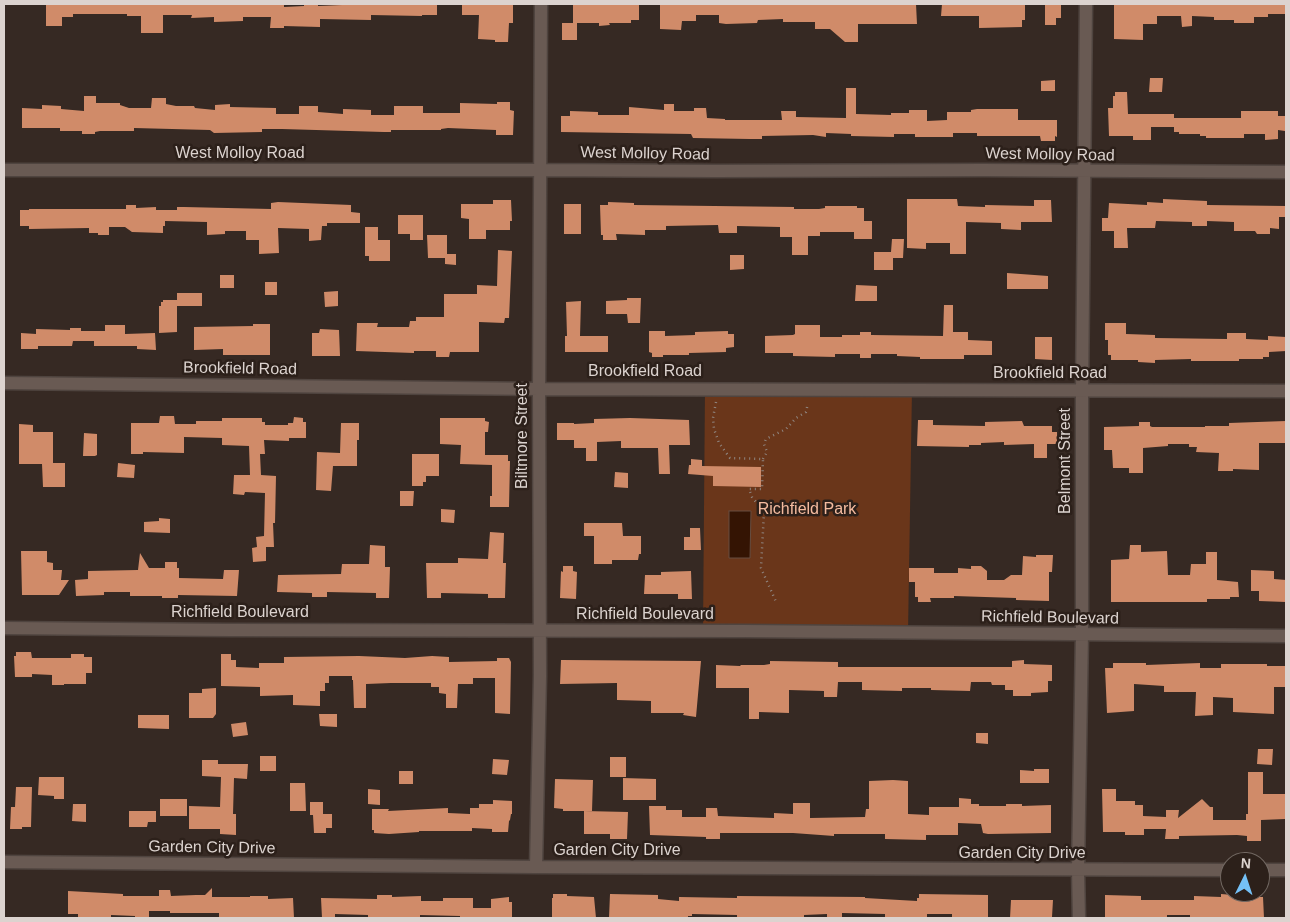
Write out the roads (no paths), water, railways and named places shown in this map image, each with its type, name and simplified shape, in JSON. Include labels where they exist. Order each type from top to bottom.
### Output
[{"type":"street","name":"Biltmore Street","points":[[536,867],[542,4]]},
{"type":"street","name":"Belmont Street","points":[[1079,918],[1086,4]]},
{"type":"street","name":"West Molloy Road","points":[[4,170],[540,170],[716,172],[983,170],[1286,172]]},
{"type":"street","name":"Brookfield Road","points":[[4,383],[539,388],[1286,391]]},
{"type":"street","name":"Richfield Boulevard","points":[[4,628],[746,631],[1286,636]]},
{"type":"street","name":"Garden City Drive","points":[[4,862],[1220,870]]},
{"type":"street","points":[[1270,870],[1286,870]]},
{"type":"park label","name":"Richfield Park","points":[[807,510]]}]
